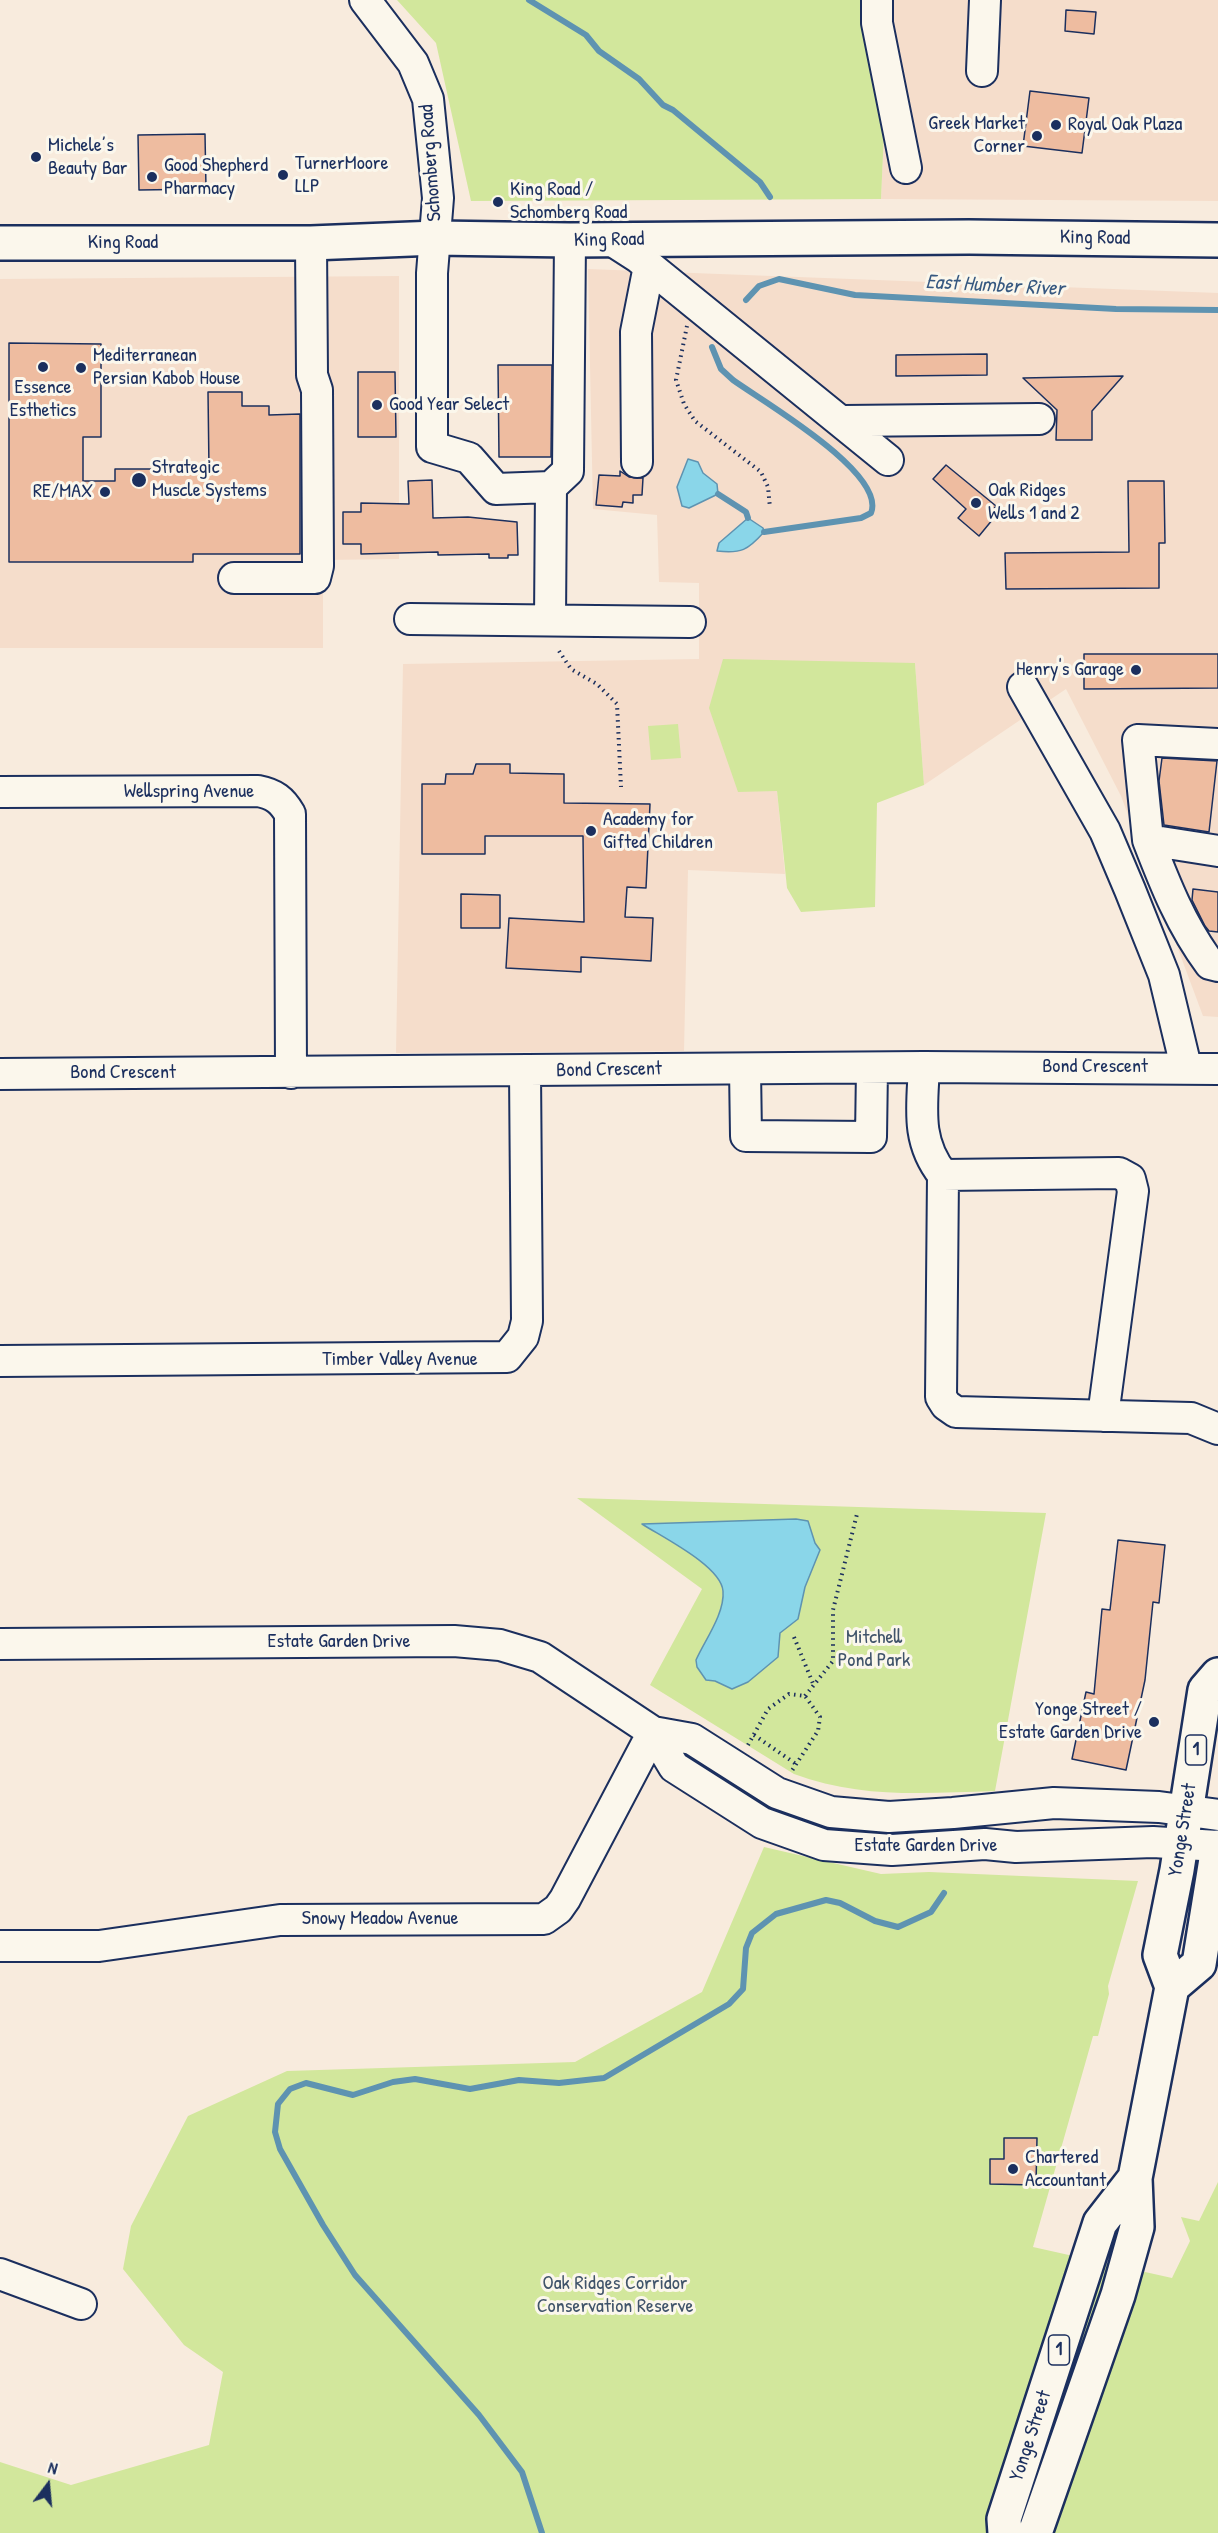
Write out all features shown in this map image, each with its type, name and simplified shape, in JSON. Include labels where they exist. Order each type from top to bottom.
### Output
[{"type":"main road","name":"King Road","points":[[0,243],[311,243],[436,238],[610,240],[969,237],[1218,240]]},
{"type":"main road","name":"Yonge Street","points":[[1035,2533],[1114,2306],[1137,2228],[1135,2178],[1173,1987],[1160,1955],[1182,1844],[1202,1813],[1205,1690],[1218,1675]]},
{"type":"main road","name":"Yonge Street","points":[[1173,1987],[1199,1964],[1218,1846]]},
{"type":"main road","name":"Yonge Street","points":[[1005,2533],[1004,2519],[1100,2223],[1135,2178]]},
{"type":"street","name":"Schomberg Road","points":[[365,0],[413,63],[428,99],[438,198],[432,273],[432,447],[470,459],[496,489],[551,488]]},
{"type":"street","points":[[877,0],[877,23],[906,168]]},
{"type":"street","points":[[982,71],[985,0]]},
{"type":"street","points":[[550,620],[551,488],[568,471],[570,240]]},
{"type":"street","points":[[610,240],[649,266],[888,460]]},
{"type":"street","points":[[234,578],[315,578],[318,566],[317,390],[312,375],[311,243]]},
{"type":"street","points":[[638,462],[626,417],[636,332],[649,266]]},
{"type":"street","points":[[844,422],[1039,419]]},
{"type":"street","points":[[410,619],[690,622]]},
{"type":"street","points":[[1023,687],[1105,831],[1164,975],[1186,1067]]},
{"type":"street","points":[[1218,744],[1138,740],[1148,840],[1174,907],[1188,933],[1210,964],[1218,966]]},
{"type":"street","name":"Wellspring Avenue","points":[[0,792],[258,791],[270,793],[278,798],[290,814],[291,1073]]},
{"type":"street","points":[[1148,840],[1218,851]]},
{"type":"street","points":[[924,1067],[923,1140],[932,1161],[943,1175],[941,1397],[946,1405],[956,1412],[1103,1416],[1205,1424],[1218,1406]]},
{"type":"street","name":"Bond Crescent","points":[[0,1074],[924,1067],[1218,1069]]},
{"type":"street","points":[[746,1069],[746,1136],[872,1137],[872,1068]]},
{"type":"street","name":"Timber Valley Avenue","points":[[0,1361],[507,1357],[523,1337],[527,1321],[525,1071]]},
{"type":"street","points":[[943,1175],[1119,1173],[1130,1179],[1133,1191],[1103,1416]]},
{"type":"street","name":"Estate Garden Drive","points":[[0,1644],[480,1642],[515,1648],[540,1657],[653,1732],[692,1739],[777,1793],[831,1812],[899,1816],[1054,1803],[1202,1813]]},
{"type":"street","name":"Estate Garden Drive","points":[[653,1732],[674,1767],[762,1822],[825,1845],[892,1850],[985,1844],[1016,1847],[1057,1844],[1218,1846]]},
{"type":"street","name":"Snowy Meadow Avenue","points":[[0,1946],[99,1946],[280,1920],[544,1919],[558,1910],[565,1899],[653,1732]]},
{"type":"street","points":[[1054,1803],[1057,1844]]},
{"type":"street","points":[[0,2274],[81,2304]]},
{"type":"path","points":[[692,302],[676,380],[684,404],[695,420],[761,472],[768,487],[770,508]]},
{"type":"path","points":[[559,651],[571,669],[597,684],[617,704],[621,787]]},
{"type":"path","points":[[805,1696],[833,1661],[833,1610],[857,1514]]},
{"type":"path","points":[[794,1637],[814,1686]]},
{"type":"path","points":[[746,1748],[768,1709],[789,1694],[805,1696],[820,1717],[818,1731],[790,1775]]},
{"type":"path","points":[[754,1735],[796,1764]]},
{"type":"path","points":[[773,1757],[777,1751]]},
{"type":"shaded area","points":[[890,0],[1218,0],[1218,201],[881,199]]},
{"type":"shaded area","points":[[588,269],[1218,293],[1218,1017],[1203,1016],[1121,796],[1066,689],[924,785],[915,663],[777,791],[785,874],[688,870],[684,1051],[396,1053],[403,664],[699,659],[699,583],[659,582],[657,515],[593,509]]},
{"type":"shaded area","points":[[399,276],[399,559],[323,560],[323,648],[0,648],[0,279]]},
{"type":"green space","points":[[397,0],[890,0],[881,199],[471,201],[436,43]]},
{"type":"green space","points":[[723,659],[915,663],[924,785],[877,803],[875,907],[801,912],[787,888],[777,791],[738,792],[709,708]]},
{"type":"green space","points":[[678,724],[681,758],[651,760],[648,726]]},
{"type":"green space","name":"Mitchell Pond Park","points":[[577,1498],[1046,1513],[995,1791],[893,1793],[819,1782],[794,1774],[650,1685],[702,1589]]},
{"type":"green space","name":"Oak Ridges Corridor Conservation Reserve","points":[[764,1847],[881,1874],[929,1872],[1138,1881],[1108,1986],[1109,1994],[1098,2036],[1093,2036],[1033,2247],[1172,2278],[1190,2241],[1181,2217],[1199,2221],[1218,2182],[1218,2533],[0,2533],[0,2462],[71,2485],[209,2445],[223,2372],[184,2345],[123,2269],[131,2226],[188,2116],[287,2071],[575,2062],[702,1992]]},
{"type":"water","points":[[688,459],[698,462],[703,473],[717,484],[718,494],[689,508],[682,506],[677,487]]},
{"type":"water","points":[[748,518],[763,528],[764,532],[744,549],[732,552],[717,551],[719,543]]},
{"type":"water","points":[[796,1519],[808,1521],[815,1543],[820,1550],[805,1587],[798,1619],[780,1633],[778,1657],[748,1682],[732,1689],[715,1681],[706,1680],[697,1667],[696,1660],[721,1608],[723,1591],[720,1581],[702,1562],[642,1524]]},
{"type":"building","points":[[1066,10],[1096,12],[1094,34],[1065,31]]},
{"type":"building","name":"Royal Oak Plaza","points":[[1030,91],[1089,98],[1082,153],[1023,146]]},
{"type":"building","points":[[205,134],[206,189],[139,190],[138,135]]},
{"type":"building","points":[[9,343],[101,344],[101,437],[83,437],[83,481],[115,481],[115,469],[209,469],[208,392],[242,392],[242,406],[269,406],[269,415],[300,414],[300,554],[193,554],[193,562],[9,562]]},
{"type":"building","points":[[987,354],[987,375],[896,376],[896,355]]},
{"type":"building","points":[[498,365],[552,365],[551,457],[499,457]]},
{"type":"building","name":"Good Year Select","points":[[358,372],[395,372],[396,437],[358,437]]},
{"type":"building","points":[[1123,376],[1092,411],[1092,440],[1056,440],[1057,410],[1023,378]]},
{"type":"building","name":"Oak Ridges Wells 1 and 2","points":[[946,465],[996,506],[989,515],[993,519],[979,536],[958,518],[966,509],[933,479]]},
{"type":"building","points":[[620,471],[629,477],[643,478],[642,495],[633,495],[633,503],[623,502],[622,507],[596,505],[599,475],[620,476]]},
{"type":"building","points":[[432,480],[433,518],[468,517],[517,522],[518,555],[508,555],[508,558],[489,558],[489,554],[438,555],[438,552],[361,554],[361,544],[343,544],[343,512],[361,512],[361,503],[409,504],[408,481]]},
{"type":"building","points":[[1128,481],[1164,481],[1165,543],[1159,543],[1159,588],[1006,589],[1005,553],[1129,552]]},
{"type":"building","points":[[1084,654],[1218,654],[1218,688],[1084,689]]},
{"type":"building","points":[[1162,758],[1217,761],[1209,832],[1164,825],[1159,781]]},
{"type":"building","points":[[476,764],[510,764],[510,773],[564,774],[564,803],[650,804],[646,888],[627,887],[625,917],[653,918],[651,961],[581,957],[581,972],[506,968],[509,918],[584,922],[583,836],[485,836],[485,854],[422,854],[422,784],[445,784],[446,774],[473,774]]},
{"type":"building","points":[[1193,889],[1218,892],[1218,932],[1209,931],[1205,926],[1192,900]]},
{"type":"building","points":[[461,894],[500,895],[500,928],[461,928]]},
{"type":"building","points":[[1118,1540],[1165,1545],[1159,1603],[1153,1602],[1145,1680],[1126,1770],[1072,1759],[1086,1692],[1094,1694],[1102,1609],[1110,1610]]},
{"type":"building","points":[[1004,2138],[1037,2138],[1036,2185],[990,2184],[990,2159],[1004,2159]]},
{"type":"waterway","name":"East Humber River","points":[[529,0],[586,35],[599,51],[639,79],[663,105],[673,110],[760,182],[770,197]]},
{"type":"waterway","name":"East Humber River","points":[[746,300],[759,286],[779,279],[855,295],[1116,309],[1218,310]]},
{"type":"waterway","points":[[712,347],[721,369],[733,380],[819,439],[860,478],[871,497],[871,513],[861,518],[764,532]]},
{"type":"waterway","points":[[718,494],[746,512],[748,518]]},
{"type":"waterway","points":[[542,2533],[522,2472],[479,2415],[355,2275],[323,2225],[280,2149],[275,2132],[278,2104],[290,2089],[306,2083],[353,2095],[393,2082],[415,2079],[470,2089],[519,2080],[559,2083],[604,2078],[729,2004],[743,1989],[746,1948],[752,1933],[776,1914],[826,1900],[840,1903],[875,1921],[898,1927],[931,1912],[944,1893]]},
{"type":"place","name":"Royal Oak Plaza","points":[[1056,125]]},
{"type":"place","name":"Greek Market Corner","points":[[1037,136]]},
{"type":"place","name":"Michele’s Beauty Bar","points":[[36,157]]},
{"type":"place","name":"TurnerMoore LLP","points":[[283,175]]},
{"type":"place","name":"Good Shepherd Pharmacy","points":[[152,177]]},
{"type":"place","name":"King Road / Schomberg Road","points":[[498,202]]},
{"type":"place","name":"Essence Esthetics","points":[[43,367]]},
{"type":"place","name":"Mediterranean Persian Kabob House","points":[[81,368]]},
{"type":"place","name":"Good Year Select","points":[[377,405]]},
{"type":"place","name":"Strategic Muscle Systems","points":[[139,480]]},
{"type":"place","name":"RE/MAX","points":[[105,492]]},
{"type":"place","name":"Oak Ridges Wells 1 and 2","points":[[976,503]]},
{"type":"place","name":"Henry's Garage","points":[[1136,670]]},
{"type":"place","name":"Academy for Gifted Children","points":[[591,831]]},
{"type":"place","name":"Yonge Street / Estate Garden Drive","points":[[1154,1722]]},
{"type":"place","name":"Chartered Accountant","points":[[1013,2169]]}]
